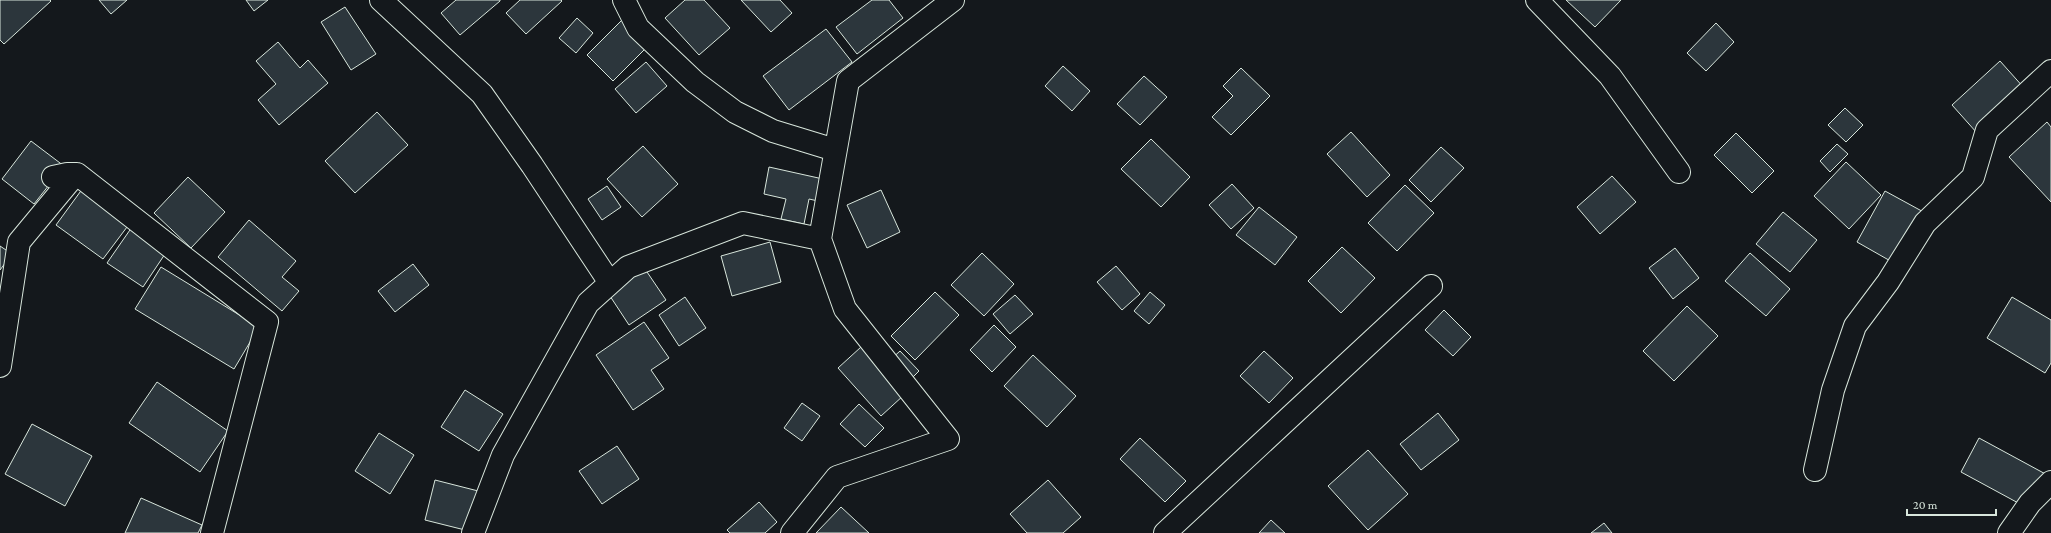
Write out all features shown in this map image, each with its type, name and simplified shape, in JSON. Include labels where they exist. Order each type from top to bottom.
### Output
[{"type":"street","points":[[381,0],[482,94],[532,165],[610,283]]},
{"type":"street","points":[[624,0],[638,28],[695,82],[734,112],[773,132],[836,150]]},
{"type":"street","points":[[792,533],[837,478],[948,439],[845,309],[820,239],[848,81],[953,0]]},
{"type":"street","points":[[1537,0],[1610,76],[1679,172]]},
{"type":"street","points":[[1814,470],[1832,390],[1855,326],[1888,282],[1925,223],[1973,177],[1987,130],[2051,72]]},
{"type":"street","points":[[0,366],[19,242],[77,174]]},
{"type":"street","points":[[52,177],[77,174],[268,322],[212,533]]},
{"type":"street","points":[[474,533],[503,455],[588,303],[628,267],[743,222],[820,239]]},
{"type":"street","points":[[1165,533],[1431,286]]},
{"type":"street","points":[[2010,533],[2030,503],[2051,482]]},
{"type":"building","points":[[0,0],[51,1],[4,44],[0,40]]},
{"type":"building","points":[[99,0],[127,0],[111,14]]},
{"type":"building","points":[[246,0],[268,0],[254,11]]},
{"type":"building","points":[[456,0],[500,1],[460,35],[441,13]]},
{"type":"building","points":[[520,0],[562,1],[526,34],[506,13]]},
{"type":"building","points":[[685,0],[704,0],[730,28],[699,55],[665,18]]},
{"type":"building","points":[[741,0],[780,0],[792,13],[771,32]]},
{"type":"building","points":[[872,0],[889,0],[903,18],[857,54],[836,27]]},
{"type":"building","points":[[1566,0],[1621,0],[1595,27]]},
{"type":"building","points":[[345,7],[376,54],[351,70],[321,22]]},
{"type":"building","points":[[577,18],[593,33],[576,53],[559,38]]},
{"type":"building","points":[[622,20],[648,46],[613,81],[587,55]]},
{"type":"building","points":[[1716,23],[1734,42],[1706,71],[1687,53]]},
{"type":"building","points":[[826,29],[852,62],[789,110],[763,76]]},
{"type":"building","points":[[278,42],[300,68],[308,60],[328,83],[279,125],[258,100],[276,84],[256,61]]},
{"type":"building","points":[[2000,61],[2025,89],[1977,133],[1952,105]]},
{"type":"building","points":[[646,62],[667,86],[636,113],[615,89]]},
{"type":"building","points":[[1063,66],[1090,91],[1072,111],[1045,86]]},
{"type":"building","points":[[1241,68],[1270,96],[1231,135],[1212,117],[1233,96],[1223,86]]},
{"type":"building","points":[[1144,76],[1167,97],[1140,125],[1117,104]]},
{"type":"building","points":[[1845,108],[1863,125],[1846,142],[1828,125]]},
{"type":"building","points":[[377,112],[408,145],[355,193],[325,161]]},
{"type":"building","points":[[2047,122],[2051,127],[2051,202],[2009,157]]},
{"type":"building","points":[[1351,132],[1390,175],[1367,197],[1327,154]]},
{"type":"building","points":[[1736,133],[1774,171],[1752,193],[1714,155]]},
{"type":"building","points":[[1151,139],[1190,177],[1161,207],[1121,169]]},
{"type":"building","points":[[31,141],[64,166],[34,204],[2,179]]},
{"type":"building","points":[[1837,144],[1848,154],[1830,172],[1820,161]]},
{"type":"building","points":[[643,146],[678,184],[642,217],[607,179]]},
{"type":"building","points":[[1441,147],[1464,168],[1431,202],[1409,180]]},
{"type":"building","points":[[1846,162],[1881,195],[1849,229],[1814,196]]},
{"type":"building","points":[[769,167],[823,179],[818,201],[809,199],[804,224],[781,219],[786,199],[764,194]]},
{"type":"building","points":[[1612,176],[1636,202],[1600,234],[1577,207]]},
{"type":"building","points":[[188,177],[225,212],[191,248],[154,213]]},
{"type":"building","points":[[1232,184],[1254,208],[1231,229],[1209,205]]},
{"type":"building","points":[[1405,185],[1434,213],[1397,251],[1368,223]]},
{"type":"building","points":[[607,186],[621,207],[602,220],[588,199]]},
{"type":"building","points":[[83,188],[130,223],[103,259],[56,225]]},
{"type":"building","points":[[881,190],[900,232],[867,248],[847,205]]},
{"type":"building","points":[[1885,191],[1929,215],[1901,267],[1857,242]]},
{"type":"building","points":[[1259,207],[1297,237],[1275,265],[1236,235]]},
{"type":"building","points":[[1783,212],[1817,240],[1790,272],[1756,244]]},
{"type":"building","points":[[249,220],[296,261],[282,277],[299,291],[282,311],[218,257]]},
{"type":"building","points":[[132,227],[167,251],[143,287],[107,263]]},
{"type":"building","points":[[770,242],[781,282],[732,296],[721,256]]},
{"type":"building","points":[[0,246],[12,254],[0,270]]},
{"type":"building","points":[[1342,247],[1375,278],[1341,313],[1308,281]]},
{"type":"building","points":[[1675,248],[1699,278],[1673,299],[1649,268]]},
{"type":"building","points":[[982,253],[1014,284],[984,316],[951,285]]},
{"type":"building","points":[[1750,253],[1790,289],[1766,316],[1725,281]]},
{"type":"building","points":[[413,264],[429,285],[395,312],[378,291]]},
{"type":"building","points":[[1116,266],[1140,294],[1122,310],[1097,282]]},
{"type":"building","points":[[161,267],[259,327],[234,369],[135,309]]},
{"type":"building","points":[[645,269],[666,300],[629,325],[608,293]]},
{"type":"building","points":[[935,292],[959,315],[915,360],[891,336]]},
{"type":"building","points":[[1150,292],[1165,305],[1149,324],[1134,311]]},
{"type":"building","points":[[1015,295],[1033,314],[1010,334],[993,314]]},
{"type":"building","points":[[685,297],[706,328],[679,346],[659,315]]},
{"type":"building","points":[[2012,297],[2051,320],[2051,363],[2045,373],[1987,338]]},
{"type":"building","points":[[1687,306],[1718,336],[1674,381],[1643,351]]},
{"type":"building","points":[[1444,310],[1471,337],[1453,356],[1425,330]]},
{"type":"building","points":[[644,322],[669,358],[651,370],[664,389],[633,410],[596,355]]},
{"type":"building","points":[[994,325],[1016,347],[992,372],[970,350]]},
{"type":"building","points":[[861,347],[904,395],[881,416],[838,368]]},
{"type":"building","points":[[900,351],[919,371],[909,381],[889,361]]},
{"type":"building","points":[[1264,351],[1293,378],[1269,403],[1240,376]]},
{"type":"building","points":[[1033,355],[1076,396],[1047,427],[1004,386]]},
{"type":"building","points":[[157,382],[228,431],[200,472],[129,423]]},
{"type":"building","points":[[465,390],[503,414],[479,451],[441,427]]},
{"type":"building","points":[[802,403],[820,416],[802,441],[784,428]]},
{"type":"building","points":[[859,404],[884,428],[865,447],[840,424]]},
{"type":"building","points":[[1438,413],[1459,440],[1421,470],[1400,444]]},
{"type":"building","points":[[32,424],[92,456],[65,506],[5,474]]},
{"type":"building","points":[[379,433],[414,455],[390,494],[355,471]]},
{"type":"building","points":[[1140,438],[1186,481],[1165,502],[1120,459]]},
{"type":"building","points":[[1979,438],[2051,477],[2033,511],[1961,472]]},
{"type":"building","points":[[617,446],[639,479],[602,504],[579,471]]},
{"type":"building","points":[[1368,450],[1408,494],[1368,530],[1328,486]]},
{"type":"building","points":[[435,480],[490,494],[477,533],[425,520]]},
{"type":"building","points":[[1048,480],[1081,517],[1063,533],[1027,533],[1010,514]]},
{"type":"building","points":[[141,498],[202,525],[198,533],[125,533]]},
{"type":"building","points":[[759,502],[777,522],[765,533],[730,533],[727,530]]},
{"type":"building","points":[[841,507],[869,533],[816,533]]},
{"type":"building","points":[[1271,520],[1285,533],[1259,533]]},
{"type":"building","points":[[1604,523],[1612,533],[1591,533]]}]
